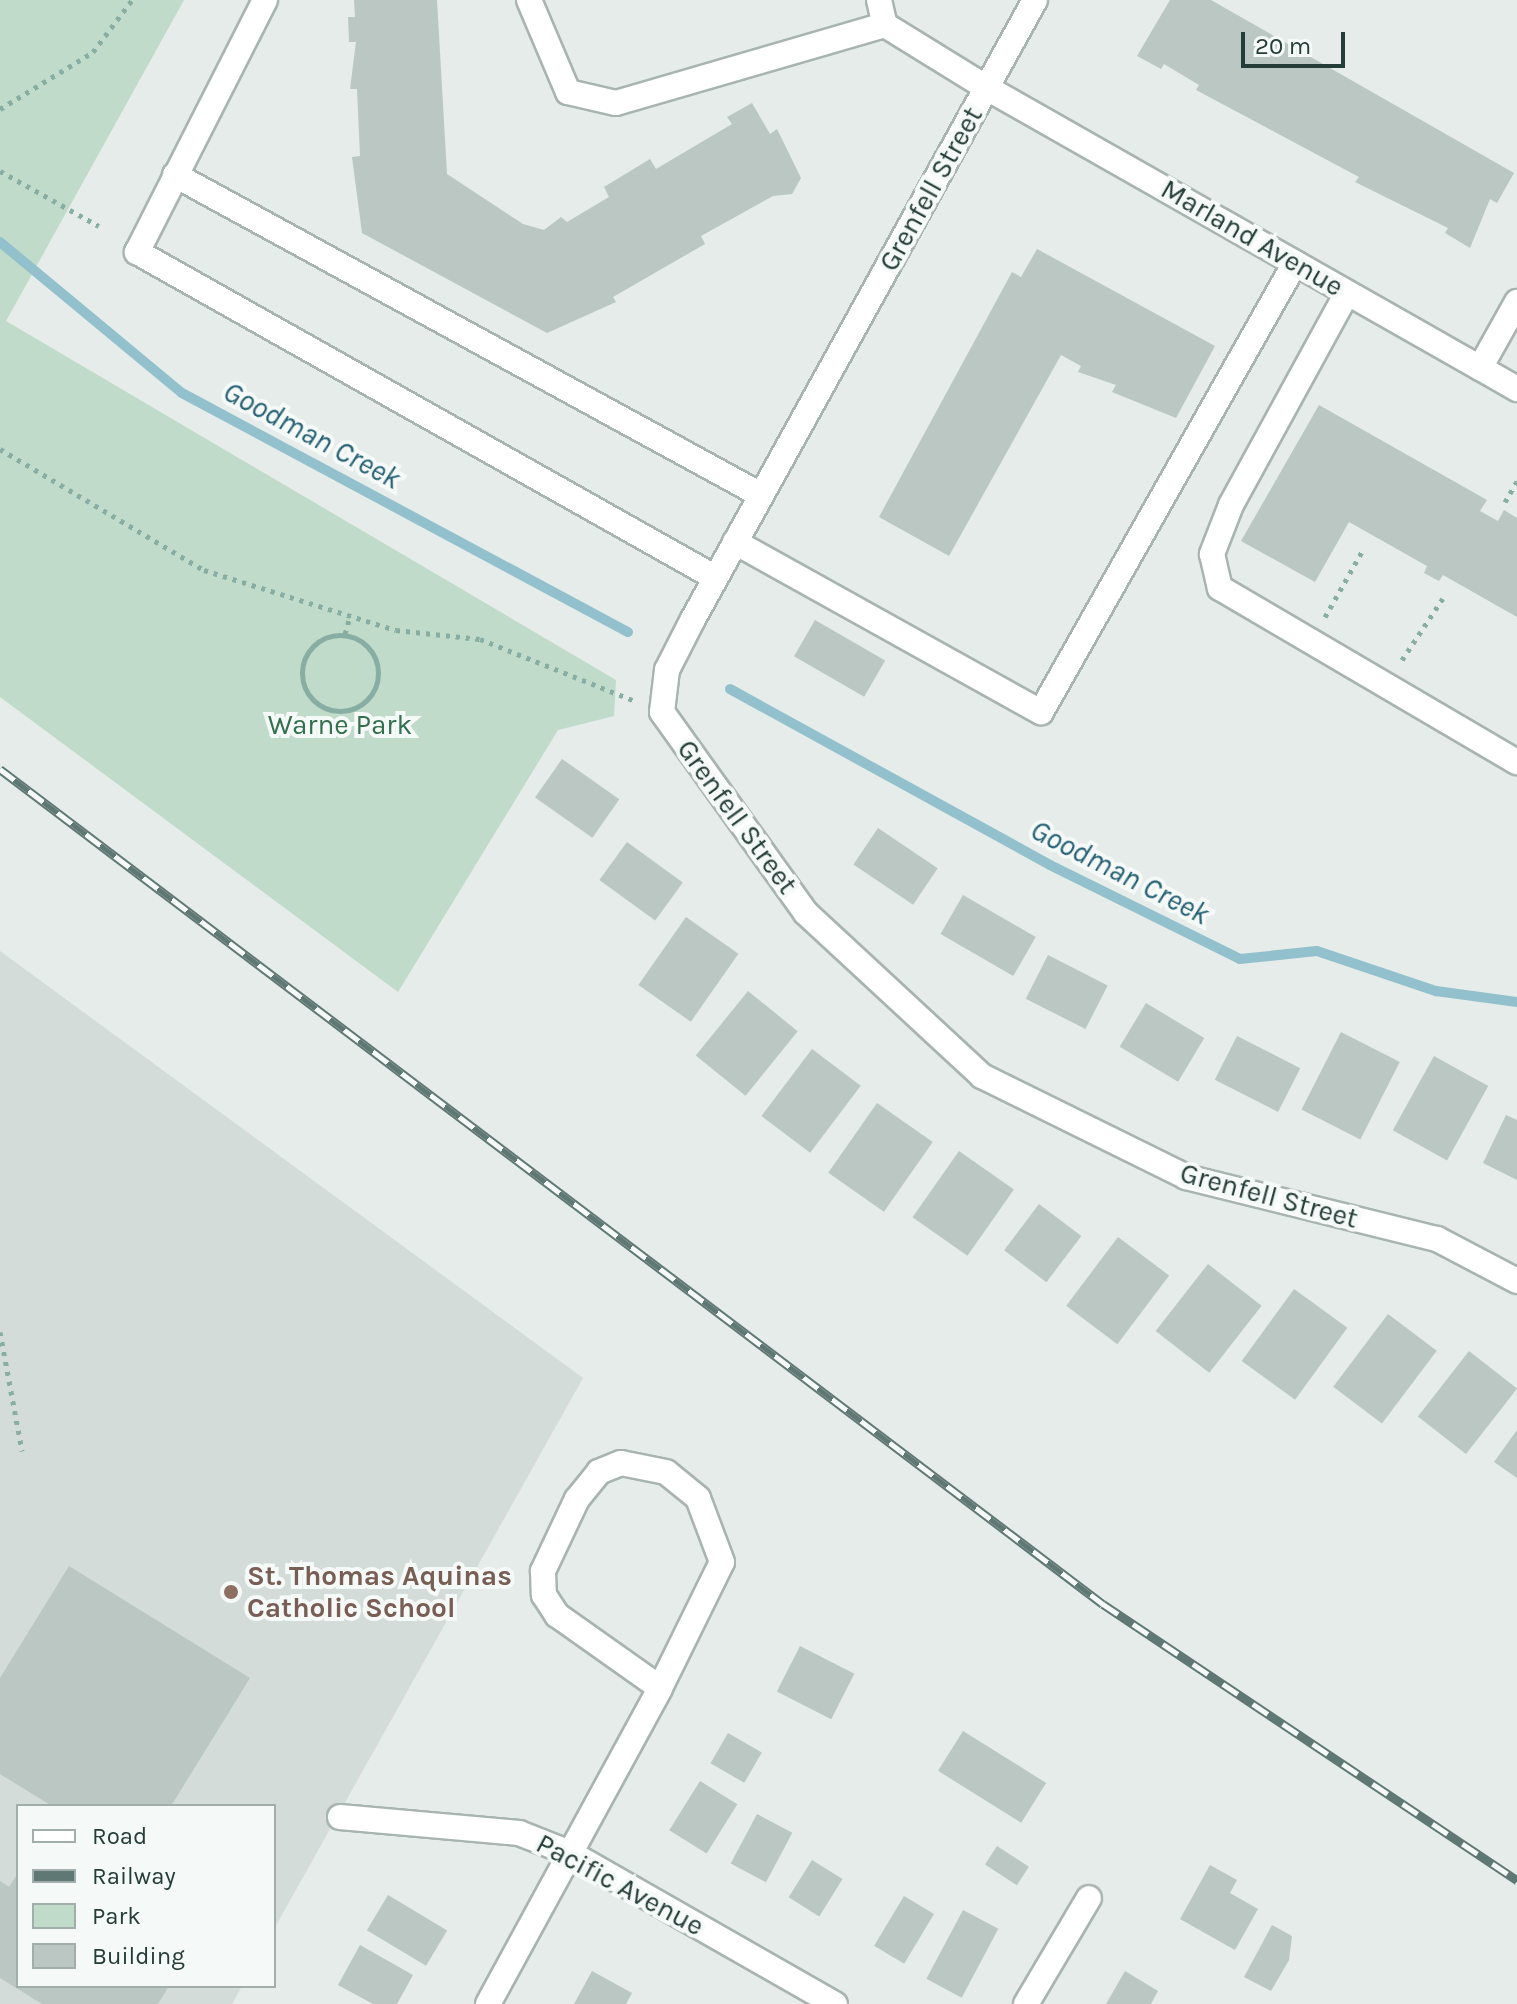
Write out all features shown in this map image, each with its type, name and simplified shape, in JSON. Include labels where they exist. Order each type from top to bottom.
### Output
[{"type":"street","points":[[265,0],[137,252],[716,578]]},
{"type":"street","points":[[529,0],[568,92],[616,103],[885,25],[879,0]]},
{"type":"street","name":"Grenfell Street","points":[[1035,0],[667,670],[662,712],[806,913],[982,1076],[1186,1177],[1437,1239],[1517,1281]]},
{"type":"street","name":"Marland Avenue","points":[[885,25],[987,88],[1517,389]]},
{"type":"street","points":[[175,175],[761,495]]},
{"type":"street","points":[[735,542],[1041,712],[1295,263]]},
{"type":"street","points":[[1347,293],[1212,554],[1220,588],[1517,762]]},
{"type":"street","points":[[1480,368],[1517,302]]},
{"type":"street","points":[[488,2004],[660,1688],[722,1562],[698,1498],[666,1472],[621,1463],[599,1472],[577,1499],[543,1571],[544,1595],[557,1615],[660,1688]]},
{"type":"street","name":"Pacific Avenue","points":[[340,1817],[519,1833],[570,1853],[835,2004]]},
{"type":"street","points":[[1026,2004],[1089,1898]]},
{"type":"path","points":[[0,109],[93,52],[132,0]]},
{"type":"path","points":[[0,171],[99,226]]},
{"type":"path","points":[[0,449],[145,530],[204,570],[396,630],[480,639],[662,712]]},
{"type":"path","points":[[1505,502],[1517,481]]},
{"type":"path","points":[[1311,642],[1364,548]]},
{"type":"path","points":[[1385,685],[1443,598]]},
{"type":"path","points":[[345,635],[350,616]]},
{"type":"path","points":[[345,635],[369,647],[377,683],[363,704],[338,711],[315,701],[302,668],[312,647],[345,635]]},
{"type":"path","points":[[0,1332],[22,1451]]},
{"type":"shaded area","name":"St. Thomas Aquinas Catholic School","points":[[0,951],[583,1378],[276,1925],[276,1804],[16,1804],[16,1988],[241,1988],[232,2004],[0,2004]]},
{"type":"green space","name":"Warne Park","points":[[0,0],[184,0],[6,321],[616,680],[614,716],[558,730],[398,992],[0,697]]},
{"type":"building","points":[[354,0],[437,0],[447,174],[523,224],[544,230],[561,217],[567,222],[609,197],[604,187],[650,159],[656,169],[732,124],[727,117],[752,103],[770,134],[777,129],[801,178],[792,194],[773,196],[701,236],[705,244],[613,297],[616,302],[547,333],[362,233],[352,157],[360,156],[357,89],[350,89],[356,42],[349,42],[348,17],[355,17]]},
{"type":"building","points":[[1170,0],[1211,0],[1514,173],[1497,203],[1490,199],[1470,248],[1445,233],[1448,228],[1355,182],[1359,177],[1196,90],[1199,85],[1164,64],[1161,69],[1137,56]]},
{"type":"building","points":[[1037,249],[1215,346],[1176,418],[1112,392],[1116,385],[1078,372],[1081,366],[1061,355],[949,556],[879,517],[1012,272],[1021,277]]},
{"type":"building","points":[[1319,405],[1487,500],[1480,511],[1498,521],[1504,510],[1517,518],[1517,617],[1443,575],[1439,581],[1424,573],[1427,566],[1349,522],[1315,582],[1241,541]]},
{"type":"building","points":[[815,620],[885,660],[864,697],[794,656]]},
{"type":"building","points":[[562,759],[619,799],[592,838],[535,798]]},
{"type":"building","points":[[878,828],[938,868],[913,905],[853,864]]},
{"type":"building","points":[[627,842],[683,883],[655,921],[599,880]]},
{"type":"building","points":[[963,895],[1036,937],[1013,976],[940,934]]},
{"type":"building","points":[[686,917],[738,954],[691,1022],[638,985]]},
{"type":"building","points":[[1048,955],[1108,985],[1085,1029],[1026,999]]},
{"type":"building","points":[[748,991],[798,1031],[746,1096],[696,1056]]},
{"type":"building","points":[[1146,1003],[1204,1038],[1178,1082],[1120,1047]]},
{"type":"building","points":[[1341,1032],[1400,1062],[1360,1139],[1302,1110]]},
{"type":"building","points":[[1237,1036],[1300,1068],[1278,1112],[1215,1080]]},
{"type":"building","points":[[812,1049],[861,1086],[810,1153],[761,1116]]},
{"type":"building","points":[[1434,1056],[1488,1086],[1447,1160],[1393,1130]]},
{"type":"building","points":[[877,1103],[933,1142],[884,1212],[828,1173]]},
{"type":"building","points":[[1506,1115],[1517,1120],[1517,1180],[1483,1163]]},
{"type":"building","points":[[959,1151],[1014,1189],[967,1256],[913,1217]]},
{"type":"building","points":[[1039,1204],[1081,1236],[1046,1282],[1004,1250]]},
{"type":"building","points":[[1118,1237],[1169,1276],[1117,1344],[1066,1306]]},
{"type":"building","points":[[1208,1264],[1262,1306],[1209,1373],[1156,1331]]},
{"type":"building","points":[[1294,1289],[1347,1328],[1295,1400],[1242,1361]]},
{"type":"building","points":[[1388,1314],[1437,1351],[1382,1423],[1333,1387]]},
{"type":"building","points":[[1469,1351],[1517,1389],[1466,1454],[1418,1416]]},
{"type":"building","points":[[1517,1430],[1517,1478],[1494,1462]]},
{"type":"building","points":[[69,1566],[250,1678],[172,1804],[49,1804],[0,1774],[0,1678]]},
{"type":"building","points":[[800,1646],[854,1674],[831,1719],[777,1691]]},
{"type":"building","points":[[963,1731],[1046,1783],[1021,1823],[938,1771]]},
{"type":"building","points":[[728,1733],[762,1752],[744,1783],[710,1763]]},
{"type":"building","points":[[700,1781],[737,1804],[707,1854],[669,1830]]},
{"type":"building","points":[[757,1814],[792,1833],[766,1882],[731,1863]]},
{"type":"building","points":[[997,1846],[1029,1867],[1017,1885],[985,1864]]},
{"type":"building","points":[[812,1860],[843,1879],[819,1916],[789,1897]]},
{"type":"building","points":[[1210,1865],[1237,1880],[1230,1893],[1258,1909],[1235,1950],[1180,1919]]},
{"type":"building","points":[[16,1876],[16,1988],[0,1978],[0,1881],[9,1887]]},
{"type":"building","points":[[388,1895],[447,1931],[426,1966],[367,1930]]},
{"type":"building","points":[[904,1896],[934,1914],[904,1964],[874,1946]]},
{"type":"building","points":[[963,1910],[998,1929],[962,1998],[926,1979]]},
{"type":"building","points":[[1272,1925],[1292,1936],[1289,1960],[1271,1991],[1244,1977]]},
{"type":"building","points":[[360,1945],[413,1975],[397,2004],[373,2004],[338,1985]]},
{"type":"building","points":[[592,1971],[632,1993],[626,2004],[574,2004]]},
{"type":"building","points":[[1125,1971],[1158,1991],[1151,2004],[1106,2004]]},
{"type":"building","points":[[16,1988],[168,1988],[158,2004],[42,2004]]},
{"type":"waterway","name":"Goodman Creek","points":[[0,242],[182,393],[628,632]]},
{"type":"waterway","name":"Goodman Creek","points":[[730,689],[1050,865],[1240,959],[1317,951],[1436,991],[1517,1002]]},
{"type":"railway","points":[[0,769],[1103,1604],[1517,1880]]},
{"type":"place","name":"St. Thomas Aquinas Catholic School","points":[[231,1592]]}]
